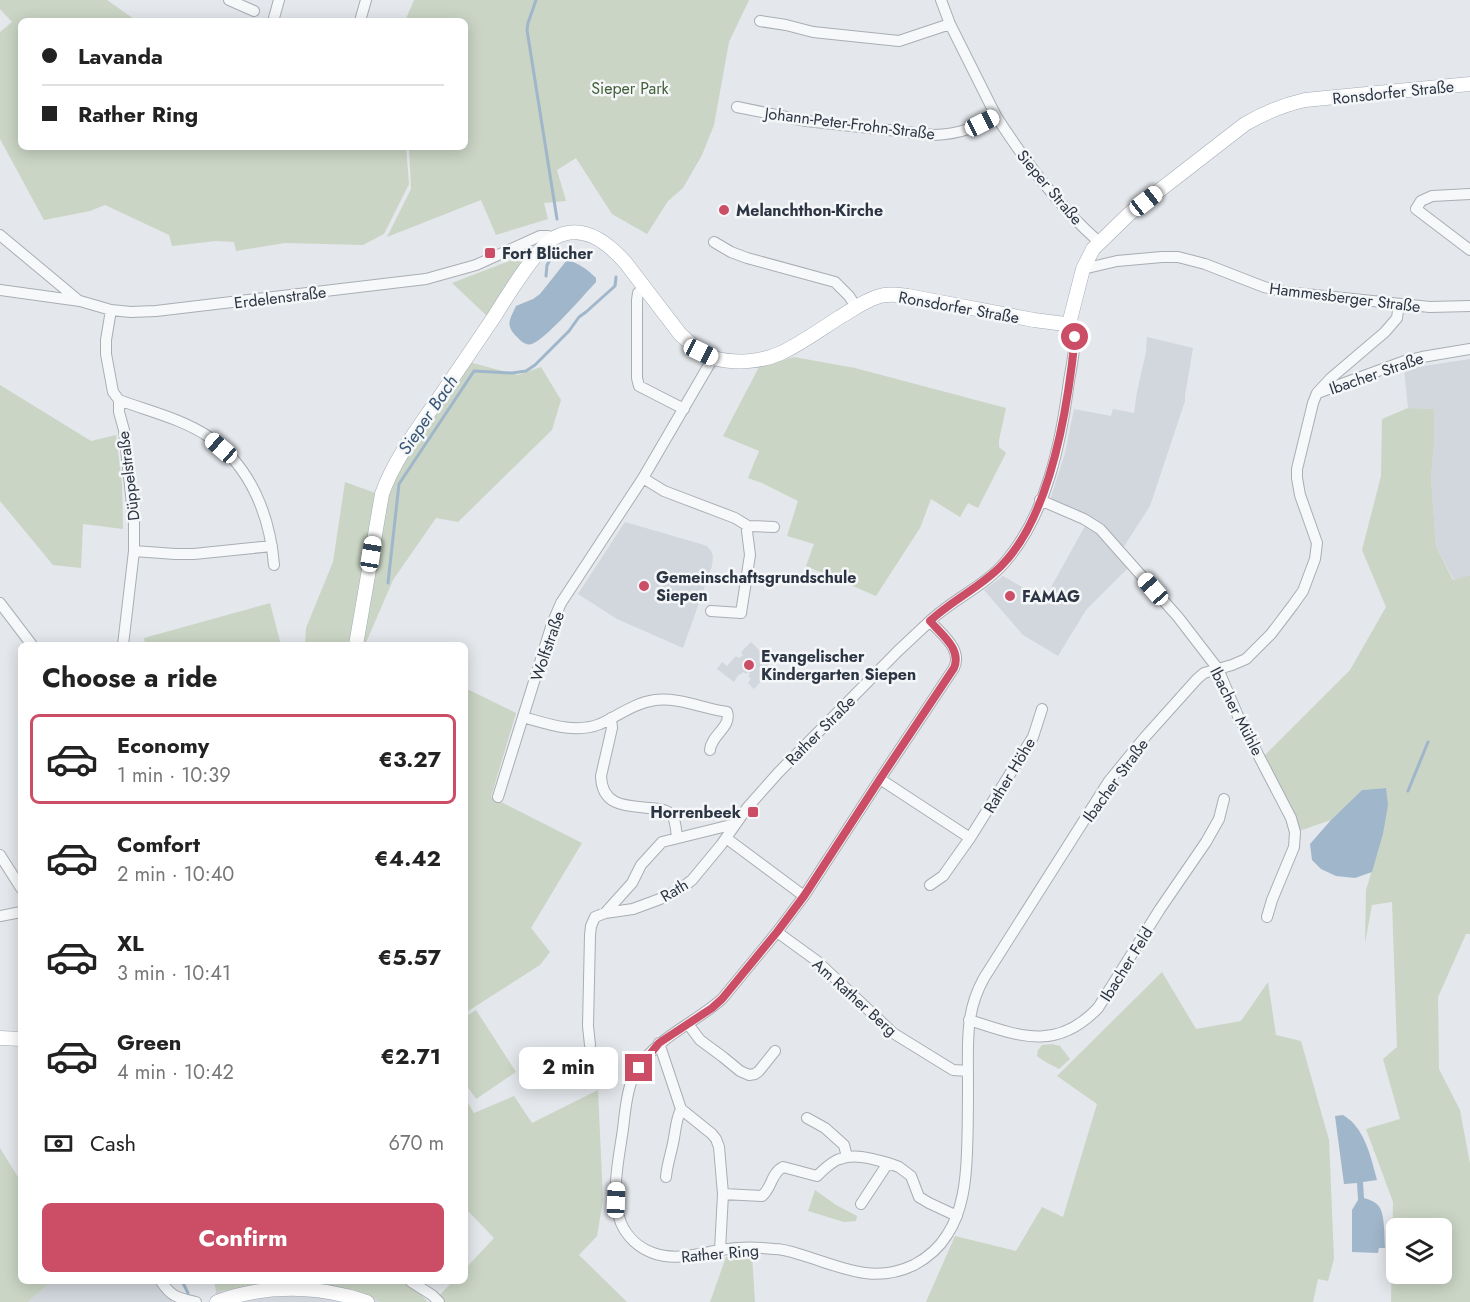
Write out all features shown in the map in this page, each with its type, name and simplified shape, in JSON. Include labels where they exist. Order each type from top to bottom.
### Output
[{"type":"main road","name":"Ronsdorfer Straße","points":[[553,238],[572,232],[593,236],[617,254],[680,334],[696,348],[713,357],[737,361],[775,355],[877,296],[894,294],[1034,320],[1068,323],[1083,269],[1099,242],[1129,214],[1245,124],[1264,113],[1305,100],[1470,84]]},
{"type":"main road","points":[[357,642],[382,494],[391,471],[521,277],[540,251],[553,238]]},
{"type":"main road","points":[[0,1038],[18,1039]]},
{"type":"main road","points":[[217,1302],[232,1296],[276,1289],[336,1294],[367,1302]]},
{"type":"street","points":[[229,0],[254,11]]},
{"type":"street","points":[[274,18],[279,0]]},
{"type":"street","points":[[361,18],[366,0]]},
{"type":"street","name":"Sieper Straße","points":[[941,0],[950,24],[996,116],[1050,192],[1099,242]]},
{"type":"street","points":[[760,21],[813,32],[899,41],[950,24]]},
{"type":"street","name":"Johann-Peter-Frohn-Straße","points":[[737,107],[806,121],[934,135],[950,135],[965,131],[996,116]]},
{"type":"street","points":[[1470,194],[1432,196],[1421,201],[1416,209],[1470,250]]},
{"type":"street","points":[[0,235],[80,301]]},
{"type":"street","name":"Erdelenstraße","points":[[0,290],[80,301],[111,310],[156,311],[426,279],[476,265],[540,236],[553,238]]},
{"type":"street","points":[[714,242],[747,258],[835,282],[856,307]]},
{"type":"street","name":"Hammesberger Straße","points":[[1083,269],[1117,261],[1178,257],[1274,289],[1430,307],[1470,306]]},
{"type":"street","points":[[644,287],[638,293],[637,300],[637,378],[639,386],[684,409]]},
{"type":"street","name":"Ibacher Straße","points":[[957,1216],[965,1187],[967,1160],[969,1020],[977,991],[1109,781],[1197,679],[1204,673],[1246,659],[1271,634],[1303,591],[1315,559],[1317,543],[1300,495],[1297,478],[1310,411],[1317,393],[1331,378],[1385,332],[1397,318],[1399,304]]},
{"type":"street","name":"Düppelstraße","points":[[111,310],[106,354],[113,392],[119,400],[119,412],[124,430],[134,523],[134,551],[123,642]]},
{"type":"street","name":"Rather Straße","points":[[726,838],[770,782],[801,748],[941,610],[984,581],[1005,563],[1024,536],[1040,500],[1058,445],[1075,337],[1068,323]]},
{"type":"street","name":"Ibacher Straße","points":[[1317,393],[1405,361],[1470,349]]},
{"type":"street","name":"Wolfstraße","points":[[498,797],[561,603],[643,477],[713,357]]},
{"type":"street","points":[[119,400],[188,426],[209,437],[221,448],[245,475],[255,491],[264,512],[274,565]]},
{"type":"street","points":[[643,477],[664,490],[735,518],[748,526],[774,527]]},
{"type":"street","name":"Ibacher Mühle","points":[[1040,500],[1084,519],[1100,529],[1178,616],[1218,669],[1238,716],[1279,792],[1294,827],[1294,847],[1272,900],[1268,917]]},
{"type":"street","points":[[711,611],[741,613],[750,555],[748,526]]},
{"type":"street","points":[[134,551],[194,554],[272,546]]},
{"type":"street","points":[[0,603],[30,642]]},
{"type":"street","name":"Rather Ring","points":[[930,621],[955,651],[956,664],[804,896],[777,932],[722,999],[659,1043],[633,1078],[629,1091],[617,1184],[617,1209],[624,1230],[638,1246],[663,1257],[739,1248],[775,1249],[791,1251],[854,1272],[878,1274],[892,1273],[921,1261],[934,1251],[948,1235],[957,1216]]},
{"type":"street","points":[[524,717],[556,726],[591,727],[639,704],[656,700],[682,702],[727,712],[728,722],[711,744],[710,750]]},
{"type":"street","name":"Rather Höhe","points":[[930,885],[943,876],[970,838],[1033,737],[1042,709]]},
{"type":"street","points":[[611,718],[612,728],[601,776],[605,794],[618,804],[669,812],[673,817],[677,838]]},
{"type":"street","points":[[880,779],[970,838]]},
{"type":"street","name":"Ibacher Feld","points":[[969,1020],[1014,1034],[1043,1037],[1069,1030],[1090,1016],[1098,1008],[1160,909],[1206,842],[1219,819],[1224,800]]},
{"type":"street","points":[[590,1045],[588,1026],[590,935],[595,917],[605,913],[632,883],[640,865],[662,842],[735,824]]},
{"type":"street","points":[[726,838],[804,896]]},
{"type":"street","name":"Rath","points":[[605,913],[633,909],[679,890],[696,875],[726,838]]},
{"type":"street","points":[[0,855],[18,883]]},
{"type":"street","points":[[0,916],[18,913]]},
{"type":"street","name":"Am Rather Berg","points":[[777,932],[817,961],[893,1033],[953,1070],[968,1071]]},
{"type":"street","points":[[688,1024],[700,1040],[740,1071],[749,1075],[759,1071],[775,1051]]},
{"type":"street","points":[[659,1043],[681,1109],[716,1139],[723,1194],[720,1250]]},
{"type":"street","points":[[666,1177],[676,1122],[681,1109]]},
{"type":"street","points":[[807,1118],[825,1128],[844,1145],[847,1157]]},
{"type":"street","points":[[723,1194],[762,1196],[778,1169],[783,1167],[817,1176],[838,1159],[868,1157],[899,1167],[911,1176],[919,1197],[957,1216]]},
{"type":"street","points":[[861,1204],[888,1163]]},
{"type":"street","points":[[162,1284],[175,1297],[196,1302]]},
{"type":"street","points":[[415,1284],[439,1302]]},
{"type":"shaded area","points":[[1147,337],[1193,348],[1185,401],[1150,506],[1123,548],[1053,501],[1051,497],[1065,453],[1074,409],[1111,416],[1113,409],[1134,413]]},
{"type":"shaded area","points":[[1470,359],[1470,575],[1454,580],[1436,546],[1431,478],[1434,409],[1408,408],[1404,369]]},
{"type":"shaded area","name":"Gemeinschaftsgrundschule Siepen","points":[[625,522],[707,546],[711,551],[712,566],[683,648],[617,619],[578,594]]},
{"type":"shaded area","points":[[1085,526],[1097,534],[1128,568],[1086,610],[1058,656],[1023,635],[984,590],[1003,576],[1044,600]]},
{"type":"shaded area","name":"Evangelischer Kindergarten Siepen","points":[[751,642],[769,660],[770,664],[763,672],[766,676],[754,689],[748,683],[751,679],[748,672],[739,674],[734,682],[717,669],[722,662],[727,666],[736,656],[739,658],[743,655],[741,652]]},
{"type":"shaded area","points":[[49,1284],[162,1284],[172,1302],[28,1302]]},
{"type":"shaded area","points":[[307,1284],[356,1291],[381,1302],[214,1302],[216,1291]]},
{"type":"green space","points":[[0,0],[107,0],[133,18],[18,18],[18,150],[406,150],[409,184],[384,234],[363,245],[285,243],[236,251],[234,242],[216,241],[172,246],[169,235],[105,205],[90,211],[44,220],[0,139],[0,32],[12,22],[0,9]]},
{"type":"green space","name":"Sieper Park","points":[[414,0],[749,0],[729,42],[714,125],[702,155],[683,188],[668,201],[647,234],[612,214],[576,158],[557,170],[566,201],[544,203],[548,219],[496,235],[481,200],[387,237],[411,189],[409,150],[468,150],[468,18],[406,18]]},
{"type":"green space","points":[[528,254],[487,316],[452,283]]},
{"type":"green space","points":[[794,357],[855,368],[1006,408],[999,447],[1006,453],[978,508],[968,503],[960,517],[931,499],[920,528],[876,596],[806,566],[814,544],[787,536],[798,501],[748,478],[759,451],[723,436],[759,367]]},
{"type":"green space","points":[[469,362],[518,375],[541,367],[561,400],[552,430],[458,522],[436,518],[393,580],[366,642],[305,642],[306,628],[333,562],[345,482],[381,495]]},
{"type":"green space","points":[[0,385],[91,441],[116,435],[122,484],[123,529],[83,524],[81,568],[53,565],[0,501]]},
{"type":"green space","points":[[1408,408],[1434,409],[1431,478],[1436,546],[1453,580],[1470,575],[1470,934],[1466,934],[1438,997],[1439,1069],[1460,1110],[1470,1164],[1470,1302],[1391,1302],[1391,1284],[1452,1284],[1452,1218],[1393,1218],[1393,1202],[1366,1129],[1400,1119],[1383,1059],[1397,1047],[1392,902],[1372,905],[1365,943],[1366,890],[1383,834],[1386,788],[1362,790],[1331,820],[1296,832],[1264,756],[1350,670],[1386,607],[1362,550],[1381,476],[1382,419]]},
{"type":"green space","points":[[270,603],[280,642],[145,642],[144,638]]},
{"type":"green space","points":[[468,689],[516,713],[491,797],[582,843],[531,928],[550,952],[540,965],[468,1011]]},
{"type":"green space","points":[[1162,972],[1196,1029],[1241,1021],[1268,982],[1276,1035],[1301,1041],[1329,1140],[1334,1259],[1328,1281],[1318,1279],[1313,1302],[926,1302],[955,1236],[1016,1251],[1042,1207],[1063,1217],[1097,1104],[1057,1076]]},
{"type":"green space","points":[[476,1010],[516,1072],[476,1099],[468,1087],[468,1015]]},
{"type":"green space","points":[[1042,1045],[1060,1046],[1070,1059],[1059,1069],[1037,1056]]},
{"type":"green space","points":[[598,1090],[603,1200],[597,1236],[579,1255],[627,1302],[433,1302],[450,1284],[468,1284],[468,1266],[494,1238],[468,1211],[468,1103],[474,1113],[514,1096],[532,1123]]},
{"type":"green space","points":[[0,1148],[18,1177],[18,1284],[49,1284],[28,1302],[0,1302]]},
{"type":"green space","points":[[815,1190],[857,1216],[856,1221],[844,1222],[808,1211]]},
{"type":"green space","points":[[752,1256],[755,1302],[710,1302],[726,1257]]},
{"type":"green space","points":[[215,1284],[307,1284],[216,1291]]},
{"type":"green space","points":[[307,1284],[410,1284],[428,1302],[381,1302],[356,1291]]},
{"type":"water","points":[[567,260],[586,270],[596,278],[596,282],[546,334],[532,344],[525,343],[513,332],[510,325],[510,318],[516,306],[540,294]]},
{"type":"water","points":[[1386,788],[1388,805],[1383,834],[1372,872],[1355,878],[1336,876],[1321,869],[1312,860],[1310,844],[1362,790]]},
{"type":"water","points":[[1343,1115],[1359,1130],[1377,1180],[1363,1182],[1364,1198],[1377,1204],[1383,1216],[1385,1248],[1379,1248],[1378,1253],[1352,1252],[1352,1210],[1358,1200],[1357,1183],[1344,1184],[1335,1116]]},
{"type":"waterway","name":"Sieper Bach","points":[[536,0],[527,30],[557,219]]},
{"type":"waterway","name":"Sieper Bach","points":[[546,276],[547,265],[555,252]]},
{"type":"waterway","name":"Sieper Bach","points":[[388,583],[399,484],[474,371],[512,373],[526,371],[569,331],[579,317],[615,286],[616,277]]},
{"type":"waterway","points":[[1408,791],[1428,742]]},
{"type":"waterway","name":"Sieper Bach","points":[[184,1284],[188,1293],[187,1299]]},
{"type":"place","name":"Melanchthon-Kirche","points":[[724,210]]},
{"type":"place","name":"Fort Blücher","points":[[490,253]]},
{"type":"place","name":"Gemeinschaftsgrundschule Siepen","points":[[644,586]]},
{"type":"place","name":"FAMAG","points":[[1010,596]]},
{"type":"place","name":"Evangelischer Kindergarten Siepen","points":[[749,665]]},
{"type":"place","name":"Horrenbeek","points":[[753,812]]},
{"type":"route","points":[[639,1068],[659,1043],[722,999],[777,932],[810,888],[954,668],[957,658],[955,651],[930,621],[941,610],[984,581],[1005,563],[1029,528],[1052,469],[1058,445],[1075,337]]}]
